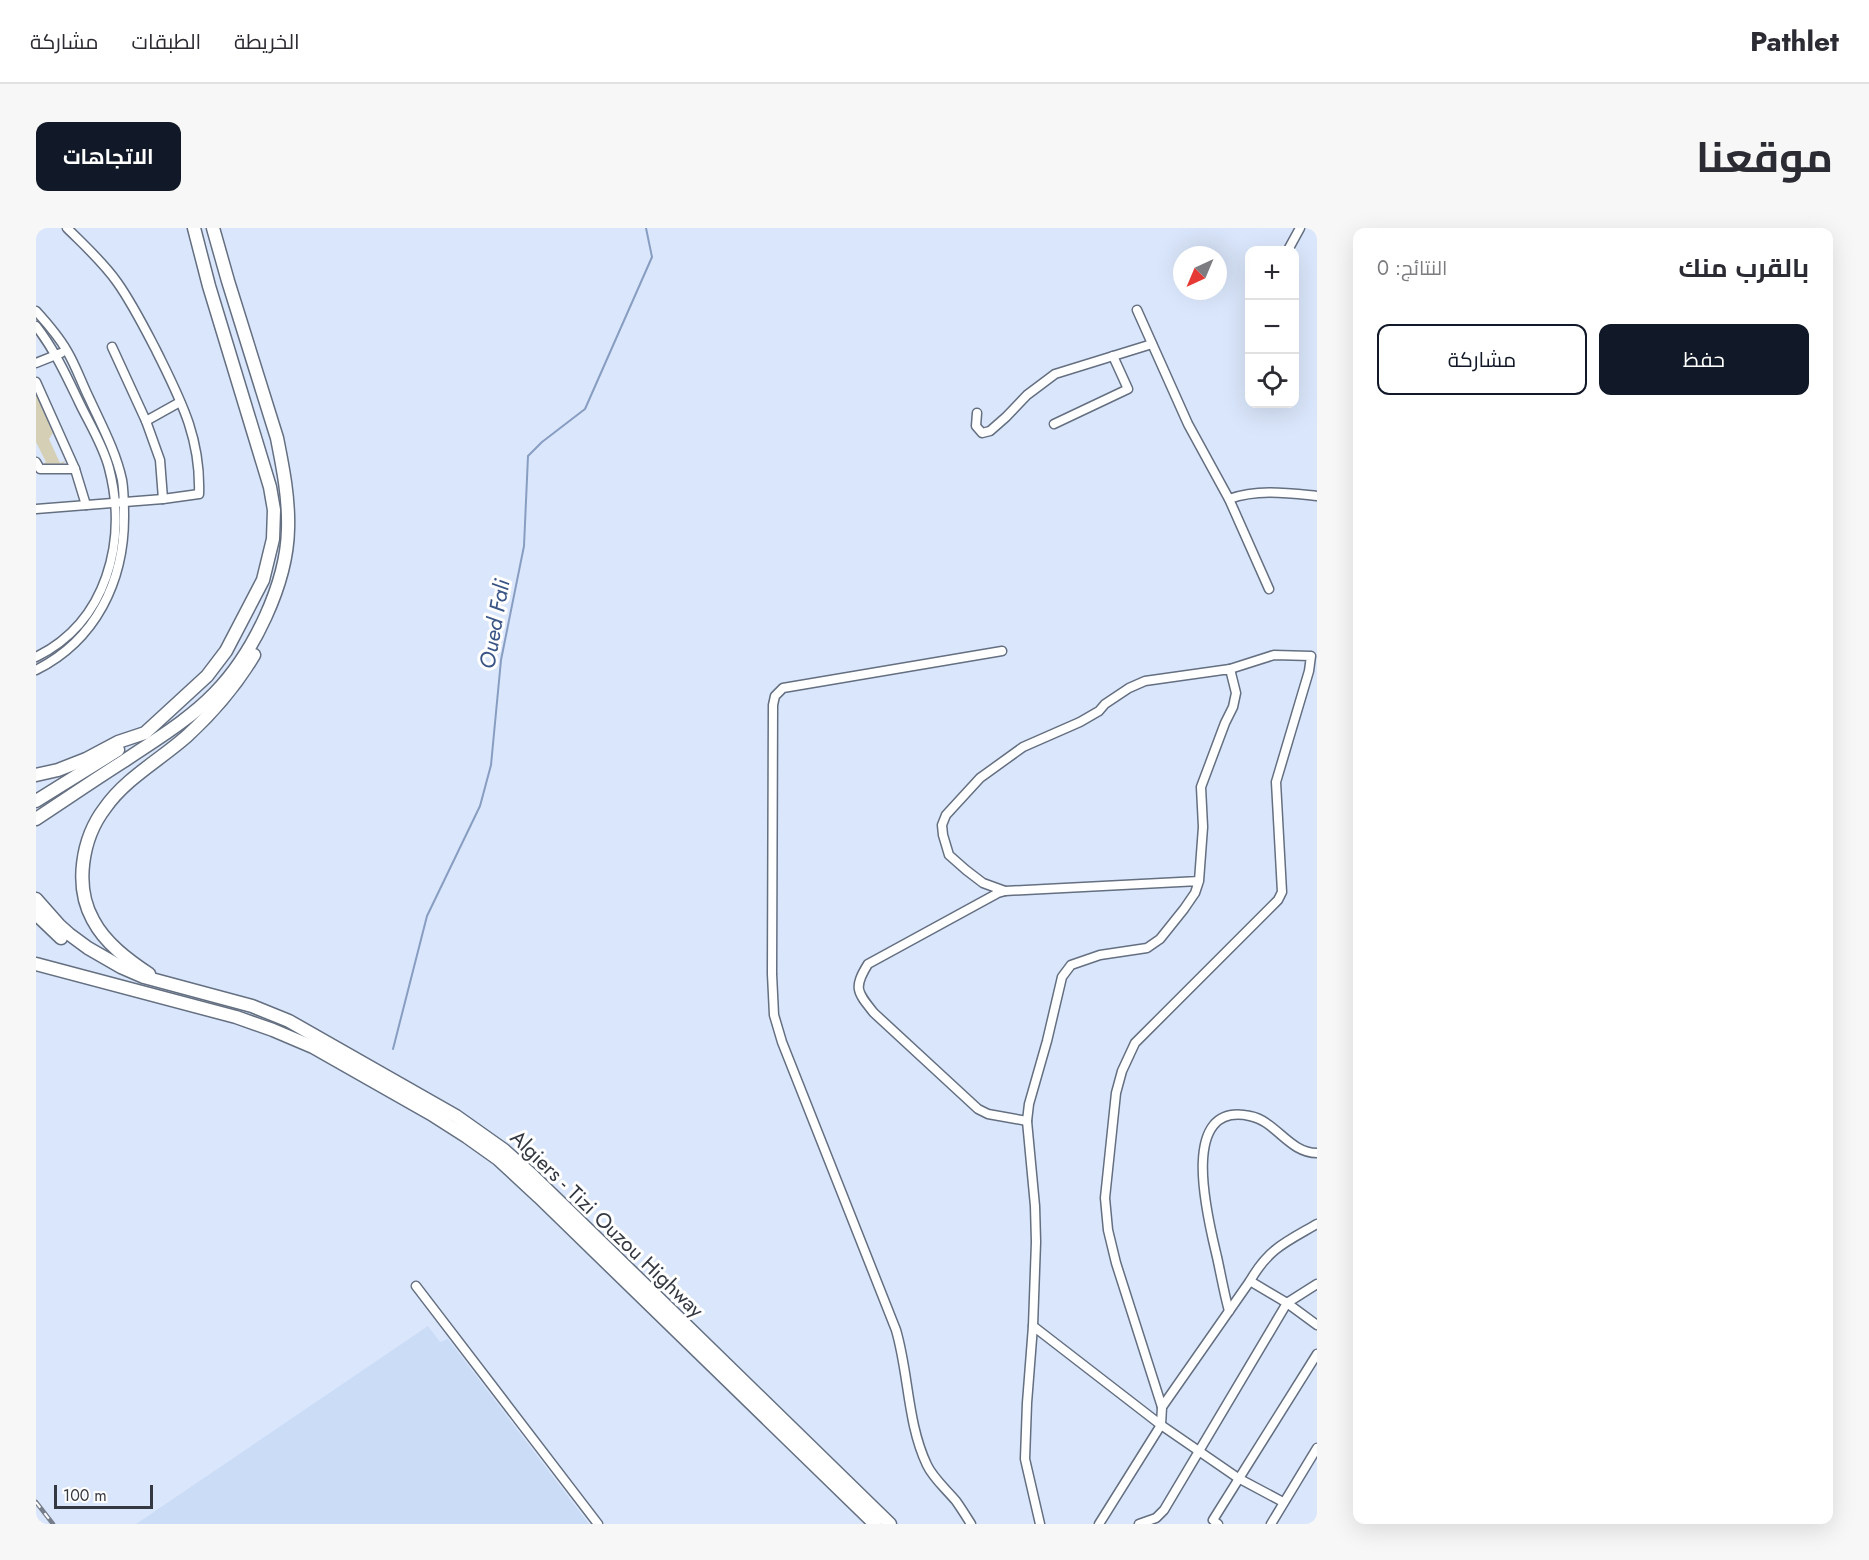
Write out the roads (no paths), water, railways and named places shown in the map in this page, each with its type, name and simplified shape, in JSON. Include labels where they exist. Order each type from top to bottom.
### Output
[{"type":"highway","points":[[36,801],[145,734],[207,676],[226,651],[263,580],[273,539],[274,510],[270,487],[193,228]]},
{"type":"highway","points":[[36,819],[154,741],[215,693],[242,660],[261,626],[277,587],[288,532],[288,509],[282,466],[277,438],[213,228]]},
{"type":"highway","points":[[160,981],[117,949],[94,921],[87,905],[83,886],[87,841],[104,809],[125,785],[193,730],[240,677],[268,627],[274,596]]},
{"type":"highway","points":[[36,775],[58,770],[86,759],[118,742],[145,734]]},
{"type":"highway","name":"Algiers - Tizi Ouzou Highway","points":[[36,899],[59,925],[88,948],[121,967],[144,977],[252,1006],[289,1021],[456,1116],[482,1134],[532,1175],[890,1524]]},
{"type":"highway","points":[[36,914],[65,941],[107,969],[158,989],[265,1022],[289,1032],[300,1041]]},
{"type":"highway","name":"Algiers - Tizi Ouzou Highway","points":[[36,964],[236,1017],[300,1041],[431,1114],[498,1159],[875,1524]]},
{"type":"street","points":[[36,509],[163,500],[199,494],[200,474],[197,452],[186,412],[144,327],[117,282],[67,228]]},
{"type":"street","points":[[1290,246],[1300,228]]},
{"type":"street","points":[[1137,310],[1188,424],[1229,499],[1269,589]]},
{"type":"street","points":[[36,657],[57,644],[72,630],[84,618],[97,598],[114,552],[123,483],[118,464],[67,351],[37,314]]},
{"type":"street","points":[[36,326],[56,355],[102,450],[120,502],[124,533],[120,565],[114,584],[92,623],[61,654],[36,670]]},
{"type":"street","points":[[977,413],[976,426],[982,433],[990,431],[1027,395],[1055,374],[1152,344]]},
{"type":"street","points":[[112,347],[146,421],[160,460],[163,500]]},
{"type":"street","points":[[36,363],[67,351]]},
{"type":"street","points":[[1054,424],[1128,388],[1113,356]]},
{"type":"street","points":[[36,382],[75,469],[86,505]]},
{"type":"street","points":[[146,421],[180,402]]},
{"type":"street","points":[[36,462],[40,469],[75,469]]},
{"type":"street","points":[[1229,499],[1245,493],[1264,492],[1317,496]]},
{"type":"street","points":[[971,1524],[928,1468],[921,1452],[896,1330],[782,1042],[774,1015],[772,705],[775,696],[783,688],[1002,651]]},
{"type":"street","points":[[1005,891],[983,883],[949,855],[943,835],[942,825],[946,815],[980,778],[1023,747],[1080,722],[1129,688],[1145,681],[1230,669],[1274,655],[1311,656],[1309,671],[1276,782],[1282,892],[1278,900],[1135,1043],[1122,1071],[1116,1094],[1105,1198],[1108,1230],[1116,1263],[1162,1407],[1161,1425],[1099,1524]]},
{"type":"street","points":[[1040,1524],[1025,1459],[1036,1242],[1027,1121],[1029,1104],[1062,977],[1071,964],[1083,959],[1147,948],[1160,939],[1195,893],[1199,882],[1203,828],[1201,788],[1233,707],[1236,693],[1230,669]]},
{"type":"street","points":[[1027,1121],[988,1114],[978,1109],[874,1013],[859,995],[859,979],[868,964],[998,892],[1199,882]]},
{"type":"street","points":[[1229,1311],[1207,1217],[1202,1183],[1204,1148],[1211,1129],[1225,1118],[1237,1115],[1251,1116],[1261,1119],[1303,1151],[1317,1153]]},
{"type":"street","points":[[1162,1407],[1269,1254],[1317,1224]]},
{"type":"street","points":[[1250,1281],[1317,1325]]},
{"type":"street","points":[[1139,1524],[1155,1518],[1164,1510],[1287,1304],[1317,1284]]},
{"type":"street","points":[[416,1286],[598,1524]]},
{"type":"street","points":[[1033,1326],[1161,1425],[1238,1478],[1284,1503]]},
{"type":"street","points":[[1213,1522],[1238,1478],[1317,1354]]},
{"type":"street","points":[[1271,1524],[1317,1448]]},
{"type":"waterway","name":"Oued Fali","points":[[393,1049],[427,916],[480,806],[491,765],[501,660],[524,546],[528,456],[542,442],[585,409],[652,257],[646,228]]},
{"type":"railway","points":[[36,1502],[53,1524]]}]
